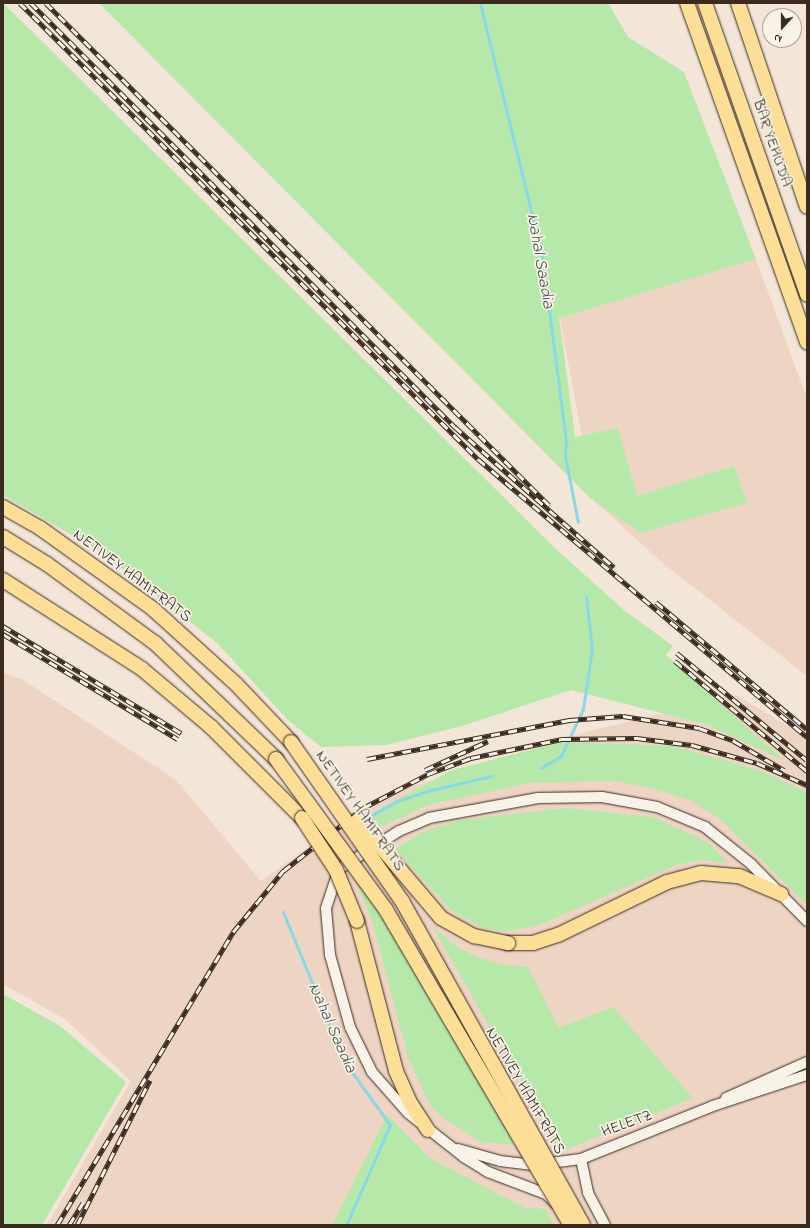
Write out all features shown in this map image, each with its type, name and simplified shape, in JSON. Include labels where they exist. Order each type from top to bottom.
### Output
[{"type":"highway","points":[[687,3],[807,342]]},
{"type":"highway","name":"BAR YEHUDA","points":[[705,3],[807,295]]},
{"type":"highway","name":"BAR YEHUDA","points":[[738,3],[807,207]]},
{"type":"highway","points":[[758,60],[807,185]]},
{"type":"highway","name":"NETIVEY HAMIFRATS","points":[[3,507],[46,533],[152,609],[236,684],[291,742],[402,901],[583,1225]]},
{"type":"highway","name":"NETIVEY HAMIFRATS","points":[[3,537],[47,564],[155,643],[276,759],[386,910],[570,1225]]},
{"type":"highway","points":[[3,580],[142,669],[211,727],[302,818],[336,870],[357,921],[396,1071],[411,1104],[428,1130]]},
{"type":"highway","points":[[291,742],[440,918],[474,936],[508,943],[533,943],[558,935],[667,882],[701,873],[739,876],[781,894]]},
{"type":"street","points":[[570,1225],[546,1194],[481,1168],[428,1130],[398,1103],[372,1072],[356,1042],[341,999],[330,954],[326,908],[339,869],[352,858],[399,831],[458,811],[538,798],[602,797],[658,807],[702,825],[734,849],[807,921]]},
{"type":"street","points":[[713,1106],[807,1062]]},
{"type":"street","name":"HELETZ","points":[[452,1148],[500,1161],[535,1165],[580,1159],[713,1106],[807,1075]]},
{"type":"street","points":[[580,1159],[588,1193],[605,1225]]},
{"type":"shaded area","points":[[756,259],[807,399],[807,676],[664,564],[594,501],[560,318]]},
{"type":"shaded area","points":[[3,672],[23,680],[176,780],[261,881],[381,796],[586,732],[737,695],[793,729],[807,742],[807,1225],[47,1225],[131,1081],[65,1019],[3,984]]},
{"type":"green space","points":[[3,3],[557,550],[625,611],[673,646],[666,655],[785,761],[708,725],[571,690],[462,726],[386,745],[321,747],[288,720],[216,642],[99,551],[3,495]]},
{"type":"green space","points":[[99,3],[608,3],[628,37],[684,72],[756,259],[560,318],[559,316],[575,437],[618,428],[637,496],[734,466],[747,503],[640,533],[590,498]]},
{"type":"green space","points":[[562,742],[674,746],[764,772],[807,792],[807,905],[719,818],[692,801],[656,789],[616,781],[531,783],[431,804],[380,827],[370,814],[452,770]]},
{"type":"green space","points":[[565,808],[653,817],[708,842],[728,863],[700,860],[676,865],[537,926],[506,931],[485,929],[451,910],[395,849],[423,832],[460,820]]},
{"type":"green space","points":[[352,869],[390,929],[516,1145],[481,1142],[439,1115],[428,1101],[408,1057],[374,927]]},
{"type":"green space","points":[[433,927],[457,947],[477,957],[500,964],[528,967],[559,1028],[613,1007],[693,1098],[560,1152]]},
{"type":"green space","points":[[3,994],[60,1026],[126,1082],[42,1225],[3,1225]]},
{"type":"green space","points":[[387,1115],[431,1159],[526,1208],[545,1209],[554,1225],[332,1225]]},
{"type":"waterway","name":"Nahal Saadia","points":[[480,3],[542,256],[566,442],[565,456],[578,522]]},
{"type":"waterway","name":"Nahal Saadia","points":[[541,768],[561,756],[583,709],[592,649],[586,596]]},
{"type":"waterway","name":"Nahal Saadia","points":[[363,820],[397,801],[431,790],[491,776]]},
{"type":"waterway","name":"Nahal Saadia","points":[[283,912],[344,1061],[390,1125],[346,1225]]},
{"type":"railway","points":[[20,3],[478,459],[807,737]]},
{"type":"railway","points":[[31,3],[455,427],[614,567]]},
{"type":"railway","points":[[46,3],[549,505]]},
{"type":"railway","points":[[656,602],[807,729]]},
{"type":"railway","points":[[3,626],[181,733]]},
{"type":"railway","points":[[3,634],[178,739]]},
{"type":"railway","points":[[677,653],[807,760]]},
{"type":"railway","points":[[675,661],[807,771]]},
{"type":"railway","points":[[367,759],[569,720],[623,716],[699,728],[734,741],[784,770]]},
{"type":"railway","points":[[57,1225],[233,932],[283,871],[363,808],[428,774],[471,758],[562,739],[637,738],[692,745],[757,763],[807,785]]},
{"type":"railway","points":[[425,770],[488,741]]},
{"type":"railway","points":[[77,1225],[150,1080]]},
{"type":"railway","points":[[69,1225],[83,1203]]}]
